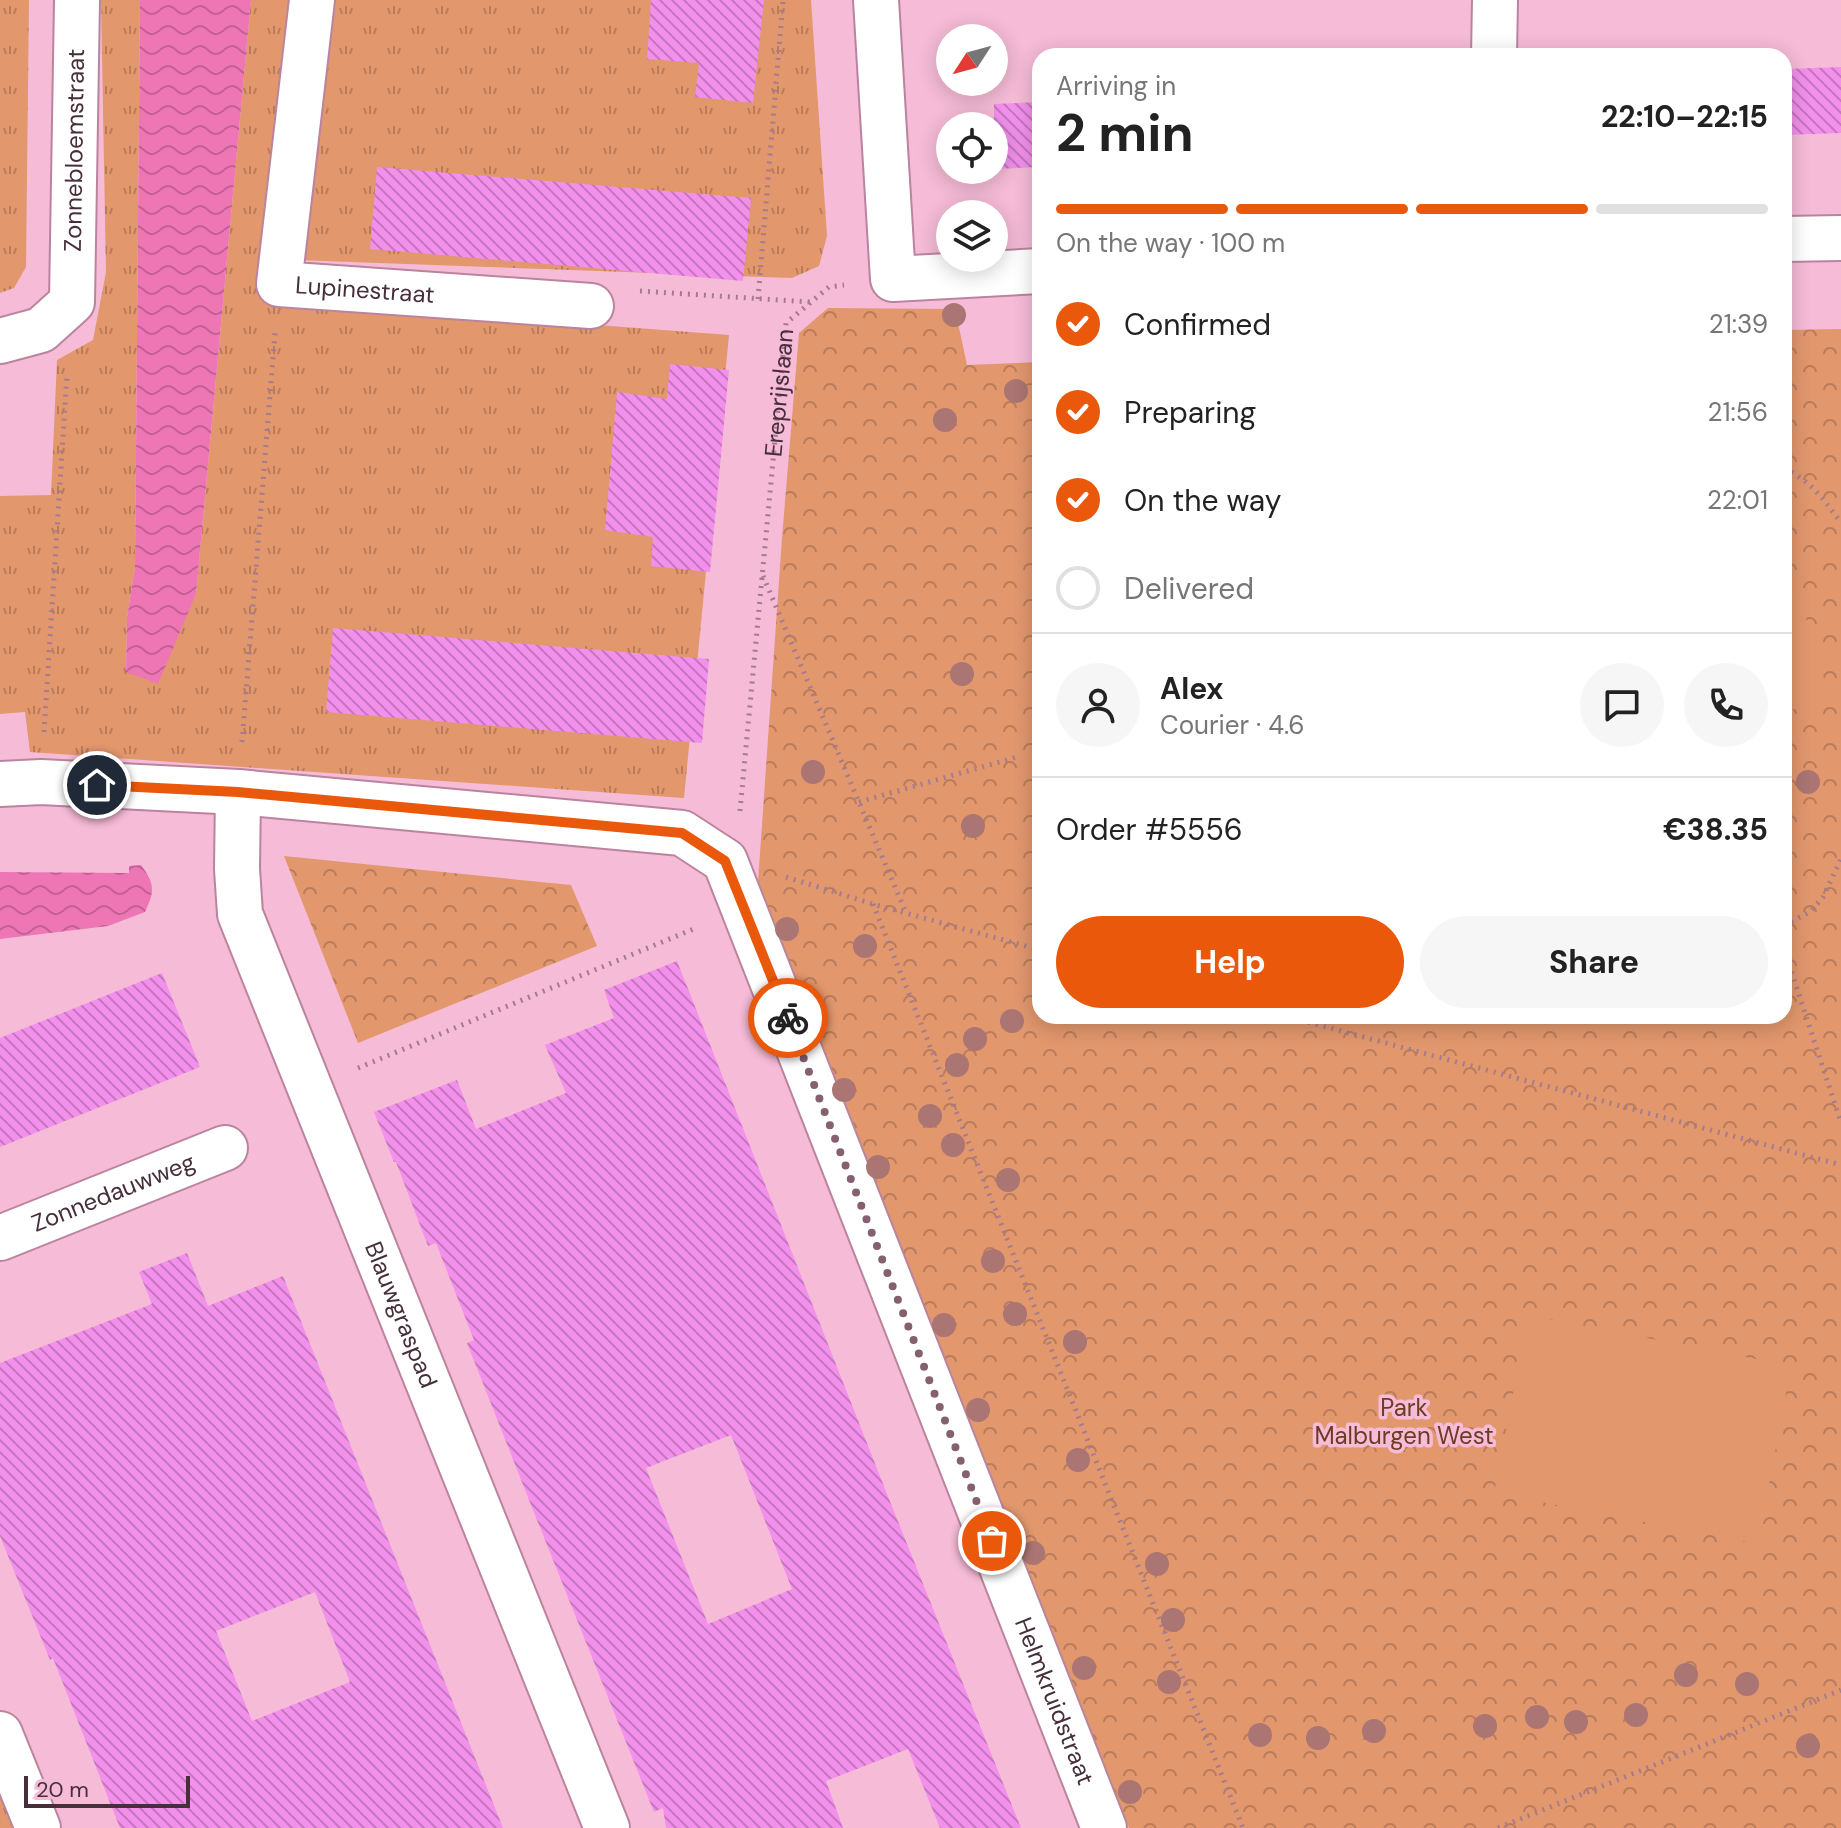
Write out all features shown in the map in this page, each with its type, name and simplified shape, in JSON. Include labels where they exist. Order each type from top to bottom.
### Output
[{"type":"street","name":"Zonnebloemstraat","points":[[72,302],[77,0]]},
{"type":"street","name":"Lupinestraat","points":[[312,0],[279,284],[591,306]]},
{"type":"street","points":[[876,0],[893,279],[1032,271]]},
{"type":"street","points":[[1494,48],[1495,0]]},
{"type":"street","points":[[1792,239],[1841,238]]},
{"type":"street","points":[[0,341],[41,330],[72,302]]},
{"type":"street","points":[[20,783],[238,792],[682,833],[725,861]]},
{"type":"street","name":"Blauwgraspad","points":[[238,792],[240,914],[607,1828]]},
{"type":"street","name":"Helmkruidstraat","points":[[725,861],[1104,1828]]},
{"type":"street","name":"Zonnedauwweg","points":[[0,1238],[225,1148]]},
{"type":"street","points":[[0,1734],[38,1828]]},
{"type":"path","points":[[758,299],[783,0]]},
{"type":"path","name":"Ereprijslaan","points":[[725,861],[741,809],[786,323],[829,287],[893,279]]},
{"type":"path","points":[[238,792],[279,284]]},
{"type":"path","points":[[591,306],[607,288],[811,302]]},
{"type":"path","points":[[20,783],[72,302]]},
{"type":"path","points":[[1792,472],[1818,491],[1841,523]]},
{"type":"path","points":[[762,573],[906,913]]},
{"type":"path","points":[[859,802],[1017,757]]},
{"type":"path","points":[[1792,921],[1810,912],[1823,897],[1841,859]]},
{"type":"path","points":[[725,861],[759,868],[873,904],[1032,948]]},
{"type":"path","points":[[873,904],[1243,1828]]},
{"type":"path","points":[[310,1088],[745,908]]},
{"type":"path","points":[[1792,973],[1841,1123]]},
{"type":"path","points":[[1315,1024],[1841,1165]]},
{"type":"path","points":[[1498,1828],[1841,1690]]},
{"type":"green space","points":[[0,0],[29,0],[26,267],[14,288],[0,293]]},
{"type":"green space","points":[[101,0],[140,0],[135,566],[127,618],[126,672],[196,594],[251,0],[307,0],[279,301],[729,335],[684,798],[30,752],[25,712],[0,714],[0,496],[51,495],[57,360],[93,340],[106,272]]},
{"type":"green space","points":[[318,0],[811,0],[827,236],[819,266],[792,278],[296,260]]},
{"type":"green space","name":"Park Malburgen West","points":[[828,308],[955,309],[967,365],[1032,362],[1032,1024],[1792,1024],[1792,330],[1841,329],[1841,1828],[1129,1828],[757,896],[799,333]]},
{"type":"green space","points":[[1792,571],[1830,699],[1792,710]]},
{"type":"green space","points":[[284,856],[571,885],[597,946],[358,1043]]},
{"type":"green space","points":[[1528,1315],[1791,1366],[1758,1544],[1494,1493]]},
{"type":"green space","points":[[0,1785],[17,1828],[0,1828]]},
{"type":"water","points":[[140,0],[251,0],[196,594],[158,684],[126,672],[127,618],[135,566]]},
{"type":"water","points":[[141,865],[152,888],[145,912],[108,926],[0,939],[0,872],[129,873],[129,866]]},
{"type":"building","points":[[651,0],[764,0],[753,103],[695,97],[699,63],[647,59]]},
{"type":"building","points":[[1841,67],[1841,133],[1792,135],[1792,69]]},
{"type":"building","points":[[1032,102],[1032,167],[1008,168],[1008,112],[994,112],[994,104]]},
{"type":"building","points":[[377,167],[751,198],[743,281],[370,249]]},
{"type":"building","points":[[670,364],[729,370],[710,572],[651,566],[653,537],[605,530],[617,392],[667,399]]},
{"type":"building","points":[[333,628],[709,659],[702,743],[326,712]]},
{"type":"building","points":[[677,961],[1021,1828],[940,1828],[908,1749],[826,1781],[843,1828],[666,1828],[663,1808],[654,1812],[467,1343],[474,1340],[436,1243],[428,1246],[374,1112],[457,1080],[476,1129],[566,1093],[545,1045],[614,1018],[604,990]],"holes":[[[731,1435],[792,1589],[708,1624],[646,1468]]]},
{"type":"building","points":[[162,973],[200,1067],[0,1147],[0,1038]]},
{"type":"building","points":[[187,1253],[208,1306],[283,1276],[503,1828],[120,1828],[53,1658],[50,1660],[0,1536],[0,1363],[152,1304],[139,1272]],"holes":[[[315,1592],[350,1682],[252,1721],[216,1631]]]},
{"type":"way so far","points":[[788,1018],[992,1541]]},
{"type":"route","points":[[97,785],[238,792],[682,833],[725,861],[788,1018]]}]
